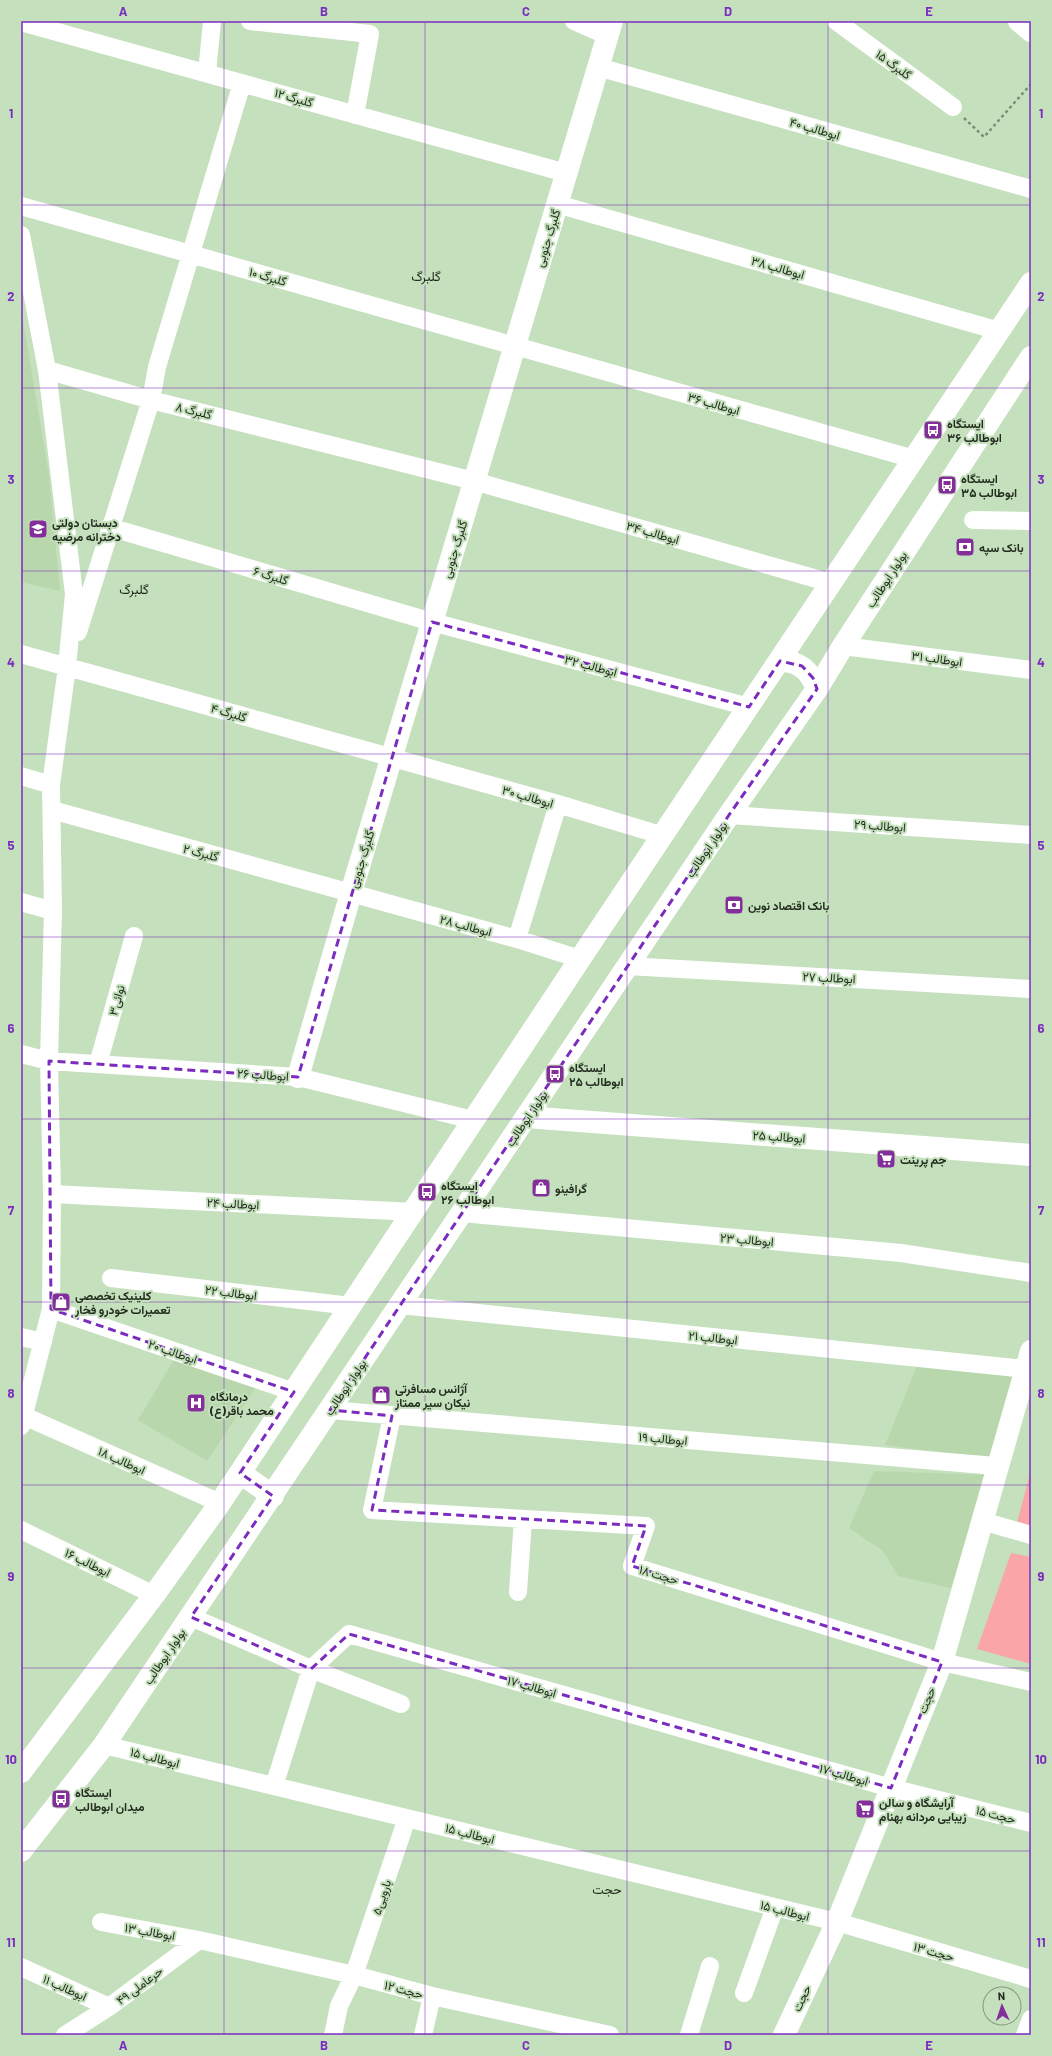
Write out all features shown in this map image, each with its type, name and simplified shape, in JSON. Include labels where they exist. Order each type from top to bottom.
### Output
[{"type":"main road","points":[[1019,21],[1031,31]]},
{"type":"main road","name":"گلبرگ جنوبی","points":[[298,1077],[391,758],[610,28]]},
{"type":"main road","points":[[21,1772],[154,1595],[220,1503],[1031,282]]},
{"type":"main road","name":"بولوار ابوطالب","points":[[21,1851],[104,1745],[273,1496],[627,966],[729,815],[817,690],[843,646],[1031,357]]},
{"type":"main road","points":[[780,661],[795,662],[802,666],[813,678],[817,690]]},
{"type":"main road","name":"ابوطالب ۲۵","points":[[526,1117],[1031,1155]]},
{"type":"main road","name":"حجت","points":[[784,2035],[837,1922],[942,1662],[996,1466],[1029,1359]]},
{"type":"main road","points":[[240,1473],[273,1496]]},
{"type":"street","points":[[206,73],[212,21]]},
{"type":"street","points":[[250,21],[370,34],[355,115]]},
{"type":"street","points":[[574,21],[610,28]]},
{"type":"street","name":"گلبرگ ۱۵","points":[[836,21],[953,107]]},
{"type":"street","name":"گلبرگ ۱۲","points":[[21,22],[566,173]]},
{"type":"street","name":"ابوطالب ۴۰","points":[[598,67],[1031,189]]},
{"type":"street","points":[[67,667],[109,527],[151,400],[157,367],[242,83]]},
{"type":"street","name":"ابوطالب ۳۸","points":[[557,204],[999,330]]},
{"type":"street","name":"گلبرگ ۱۰","points":[[21,206],[514,347]]},
{"type":"street","points":[[21,235],[46,370],[74,594],[67,667],[51,785],[53,911],[49,1060],[52,1194],[51,1310],[22,1421]]},
{"type":"street","name":"ابوطالب ۳۶","points":[[514,347],[914,459]]},
{"type":"street","name":"گلبرگ ۸","points":[[46,370],[151,400],[474,481]]},
{"type":"street","name":"ابوطالب ۳۴","points":[[474,481],[832,583]]},
{"type":"street","points":[[973,520],[1031,521]]},
{"type":"street","name":"گلبرگ ۶","points":[[109,527],[432,622]]},
{"type":"street","name":"ابوطالب ۳۲","points":[[432,622],[749,707]]},
{"type":"street","name":"ابوطالب ۳۱","points":[[843,646],[1031,670]]},
{"type":"street","name":"گلبرگ ۴","points":[[21,654],[391,758]]},
{"type":"street","name":"ابوطالب ۳۰","points":[[391,758],[558,804],[664,836]]},
{"type":"street","points":[[21,776],[51,785]]},
{"type":"street","points":[[517,939],[558,804]]},
{"type":"street","name":"گلبرگ ۲","points":[[52,810],[351,893]]},
{"type":"street","name":"ابوطالب ۲۹","points":[[729,815],[1031,835]]},
{"type":"street","name":"ابوطالب ۲۸","points":[[351,893],[517,939],[580,959]]},
{"type":"street","points":[[21,902],[53,911]]},
{"type":"street","name":"نوائی۳","points":[[98,1064],[134,936]]},
{"type":"street","name":"ابوطالب ۲۷","points":[[627,966],[1031,989]]},
{"type":"street","name":"ابوطالب ۲۶","points":[[21,1054],[49,1060],[298,1077],[473,1120]]},
{"type":"street","name":"ابوطالب ۲۴","points":[[52,1194],[414,1212]]},
{"type":"street","name":"ابوطالب ۲۳","points":[[462,1213],[901,1253],[1031,1273]]},
{"type":"street","name":"ابوطالب ۲۲","points":[[111,1278],[351,1306]]},
{"type":"street","name":"ابوطالب ۲۱","points":[[400,1305],[1029,1359]]},
{"type":"street","name":"ابوطالب ۲۰","points":[[51,1310],[294,1392]]},
{"type":"street","points":[[21,1337],[43,1342]]},
{"type":"street","name":"ابوطالب ۱۹","points":[[330,1410],[996,1466]]},
{"type":"street","name":"حجت ۱۸","points":[[392,1416],[372,1510],[646,1526],[632,1566],[942,1662]]},
{"type":"street","name":"ابوطالب ۱۸","points":[[22,1421],[220,1503]]},
{"type":"street","points":[[518,1592],[523,1519]]},
{"type":"street","points":[[982,1521],[1031,1535]]},
{"type":"street","name":"ابوطالب ۱۶","points":[[21,1530],[154,1595]]},
{"type":"street","points":[[191,1617],[311,1669],[401,1704]]},
{"type":"street","name":"ابوطالب ۱۷","points":[[311,1669],[349,1634],[891,1788]]},
{"type":"street","points":[[942,1662],[1031,1682]]},
{"type":"street","points":[[274,1786],[311,1669]]},
{"type":"street","name":"ابوطالب ۱۵","points":[[104,1745],[837,1922]]},
{"type":"street","name":"حجت ۱۵","points":[[891,1788],[1031,1823]]},
{"type":"street","name":"بارویی۵","points":[[333,2035],[339,2006],[354,1975],[407,1818]]},
{"type":"street","points":[[744,1993],[776,1907]]},
{"type":"street","name":"ابوطالب ۱۳","points":[[101,1922],[199,1940]]},
{"type":"street","name":"حجت ۱۳","points":[[837,1922],[1031,1979]]},
{"type":"street","name":"حجت ۱۲","points":[[199,1940],[354,1975],[432,1996],[610,2035]]},
{"type":"street","name":"حرعاملی ۴۹","points":[[75,2032],[199,1940]]},
{"type":"street","points":[[689,2035],[710,1966]]},
{"type":"street","name":"ابوطالب ۱۱","points":[[21,1967],[109,2007]]},
{"type":"street","points":[[423,2035],[432,1996]]},
{"type":"street","points":[[1025,2035],[1031,2019]]},
{"type":"path","points":[[953,107],[984,137],[1031,84]]},
{"type":"highlighted area","points":[[432,622],[749,707],[780,661],[802,666],[813,678],[817,689],[729,815],[330,1410],[392,1416],[372,1510],[646,1526],[632,1566],[942,1662],[891,1788],[349,1634],[311,1669],[191,1617],[273,1496],[240,1473],[294,1392],[51,1309],[49,1061],[298,1077]]},
{"type":"shaded area","name":"دبستان دولتی دخترانه مرضیه","points":[[21,308],[49,476],[60,591],[21,582]]},
{"type":"shaded area","name":"درمانگاه محمد باقر(ع)","points":[[175,1358],[256,1387],[207,1461],[138,1420]]},
{"type":"shaded area","points":[[917,1366],[1017,1376],[989,1458],[885,1445]]},
{"type":"shaded area","points":[[1031,1470],[1031,1527],[1017,1523]]},
{"type":"shaded area","points":[[874,1471],[986,1475],[951,1588],[898,1576],[883,1551],[849,1528]]},
{"type":"shaded area","points":[[1011,1553],[1031,1557],[1031,1664],[977,1649]]},
{"type":"place","name":"ایستگاه ابوطالب ۳۶","points":[[933,430]]},
{"type":"place","name":"ایستگاه ابوطالب ۳۵","points":[[947,485]]},
{"type":"place","name":"دبستان دولتی دخترانه مرضیه","points":[[38,529]]},
{"type":"place","name":"بانک سپه","points":[[965,547]]},
{"type":"place","name":"بانک اقتصاد نوین","points":[[734,905]]},
{"type":"place","name":"ایستگاه ابوطالب ۲۵","points":[[555,1074]]},
{"type":"place","name":"جم پرینت","points":[[886,1159]]},
{"type":"place","name":"گرافینو","points":[[541,1188]]},
{"type":"place","name":"ایستگاه ابوطالب ۲۶","points":[[427,1192]]},
{"type":"place","name":"کلینیک تخصصی تعمیرات خودرو فخار","points":[[61,1302]]},
{"type":"place","name":"آژانس مسافرتی نیکان سیر ممتاز","points":[[381,1395]]},
{"type":"place","name":"درمانگاه محمد باقر(ع)","points":[[196,1403]]},
{"type":"place","name":"ایستگاه میدان ابوطالب","points":[[61,1799]]},
{"type":"place","name":"آرایشگاه و سالن زیبایی مردانه بهنام","points":[[865,1809]]},
{"type":"district","name":"گلبرگ","points":[[426,276]]},
{"type":"district","name":"گلبرگ","points":[[134,589]]},
{"type":"district","name":"حجت","points":[[607,1889]]}]
